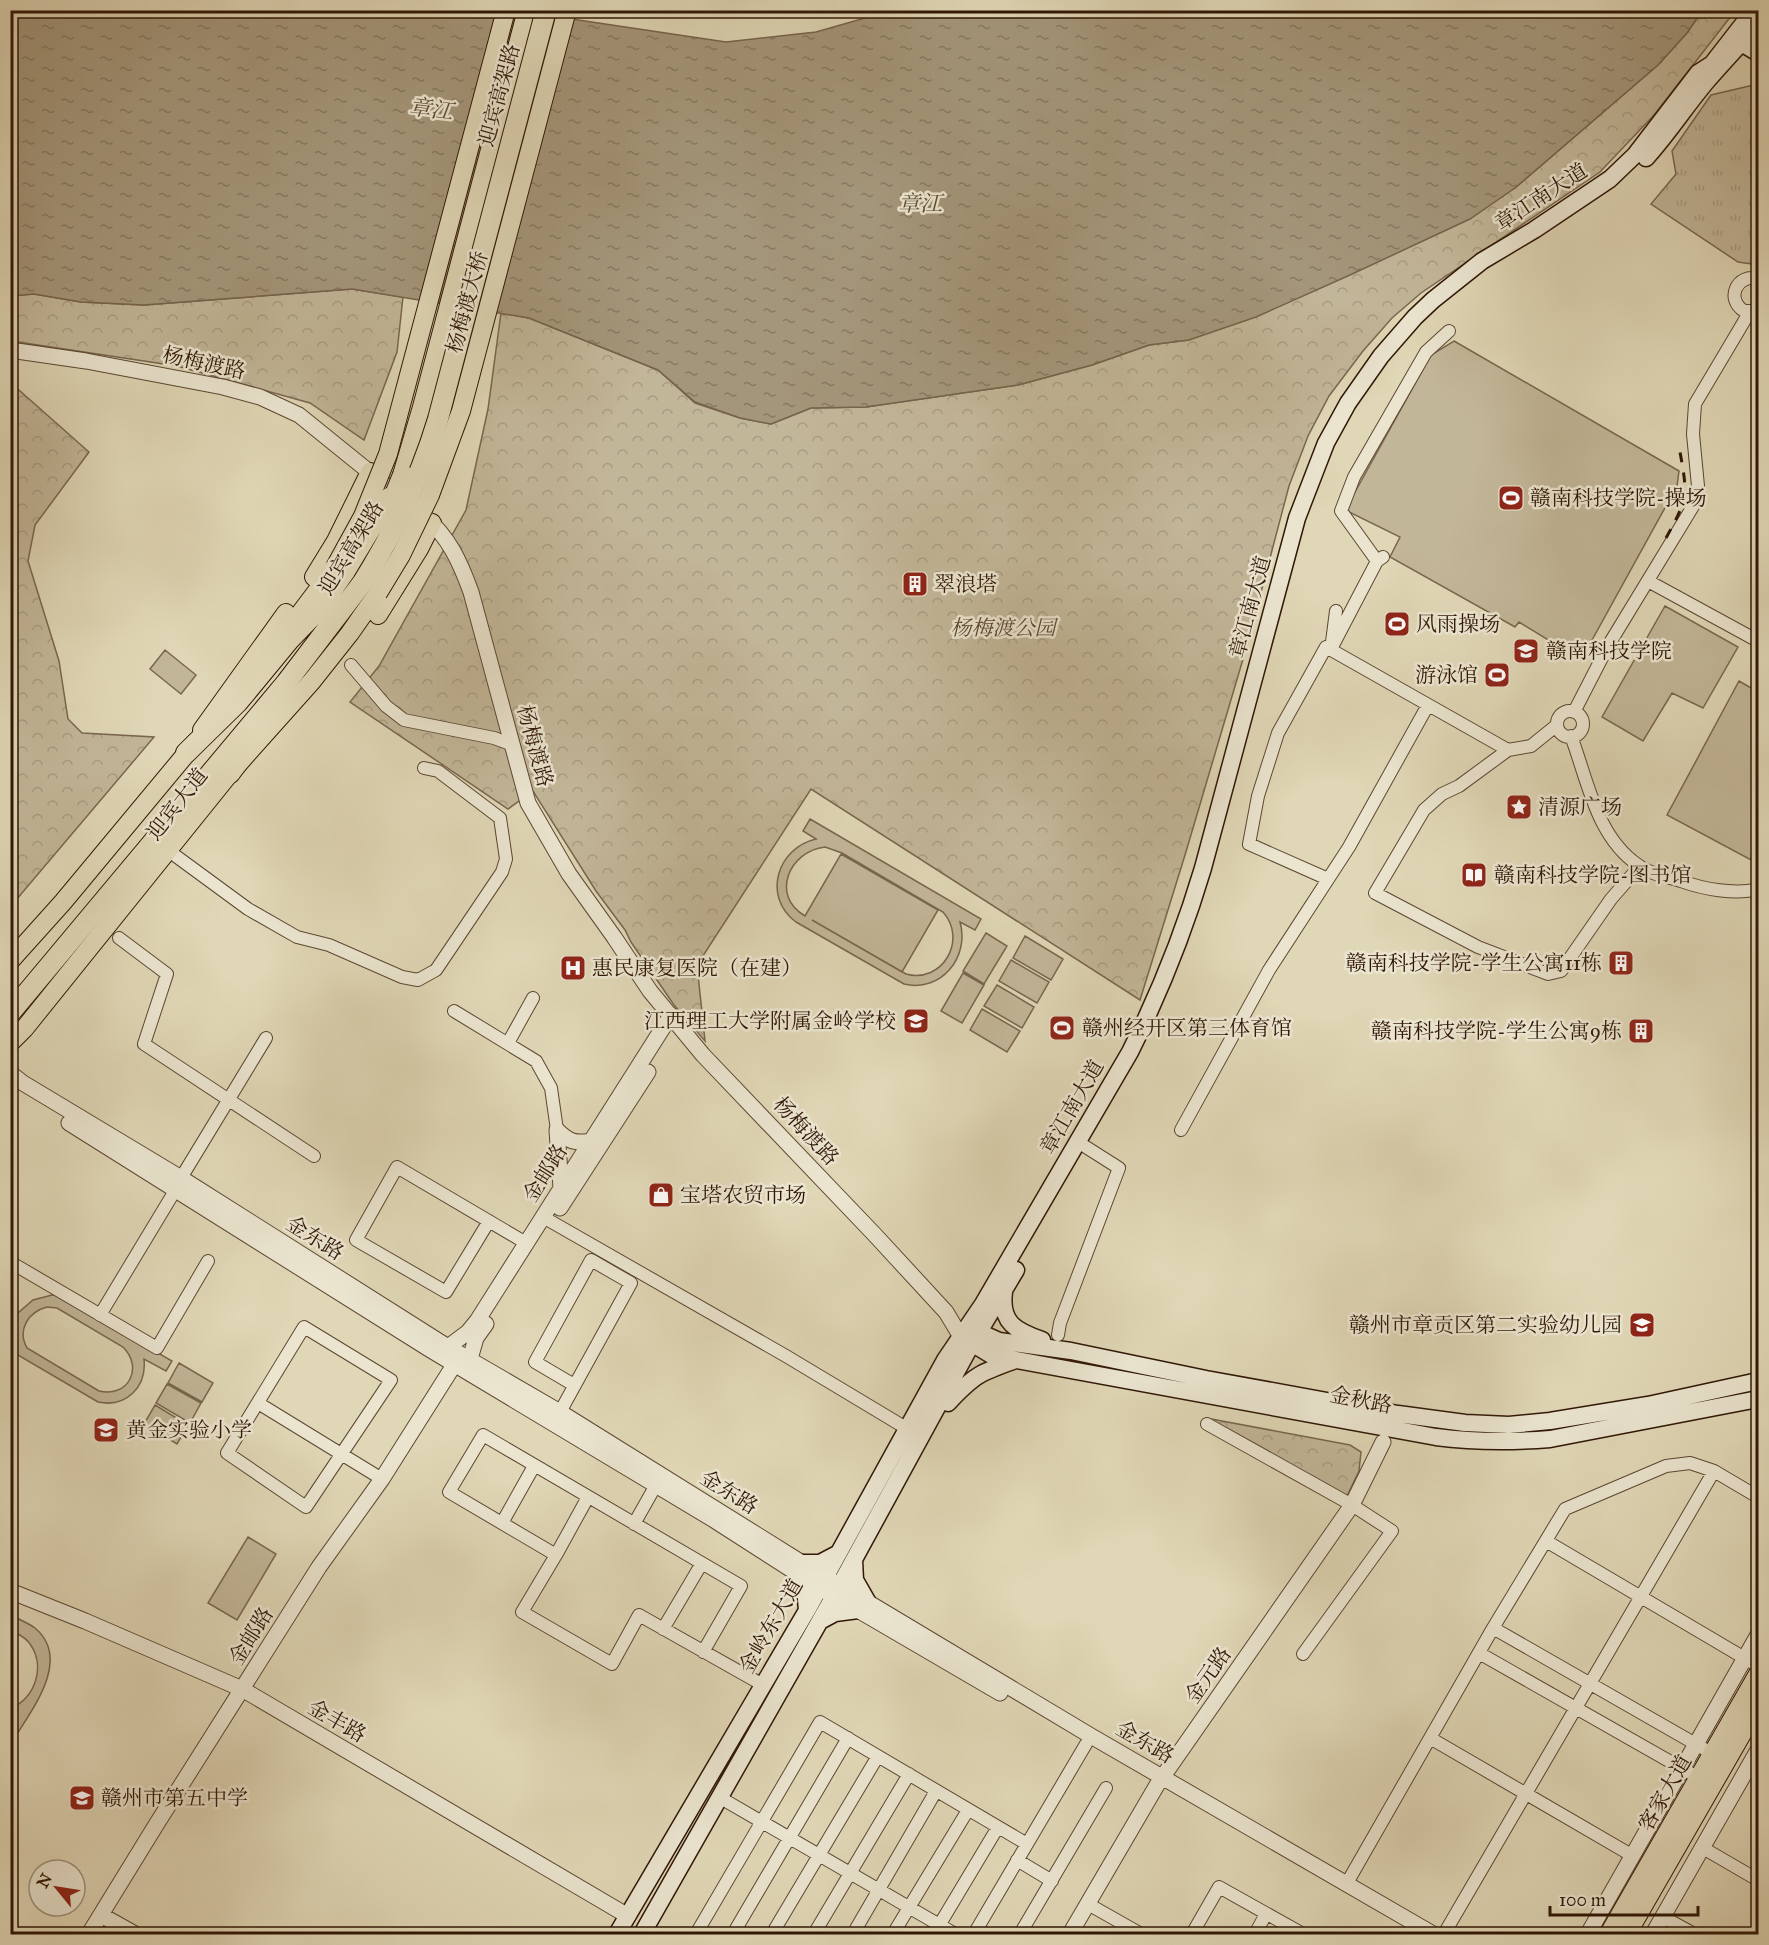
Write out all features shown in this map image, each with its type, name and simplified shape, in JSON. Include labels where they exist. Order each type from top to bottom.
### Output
[{"type":"highway","name":"迎宾高架路","points":[[409,480],[423,408],[528,10]]},
{"type":"highway","name":"迎宾高架路","points":[[409,480],[438,419],[546,10]]},
{"type":"highway","points":[[230,773],[270,718],[328,648],[357,579],[409,480]]},
{"type":"highway","points":[[186,753],[238,702],[290,639],[318,610],[357,579],[399,534],[409,480]]},
{"type":"highway","name":"迎宾高架路","points":[[10,1013],[281,679],[357,579]]},
{"type":"highway","name":"迎宾高架路","points":[[10,994],[281,679]]},
{"type":"main road","name":"杨梅渡大桥","points":[[357,579],[363,516],[388,454],[506,10]]},
{"type":"main road","name":"杨梅渡大桥","points":[[357,579],[401,555],[430,495],[461,411],[567,10]]},
{"type":"main road","name":"章江南大道","points":[[970,1335],[1004,1291],[1173,972],[1297,518],[1317,479],[1326,443],[1358,389],[1381,356],[1415,317],[1482,261],[1611,179],[1642,147],[1698,73],[1712,64],[1747,33],[1754,10]]},
{"type":"main road","points":[[1747,33],[1758,53]]},
{"type":"main road","name":"迎宾大道","points":[[10,961],[63,902],[186,753],[254,656],[315,575],[336,541],[370,472]]},
{"type":"main road","points":[[312,681],[340,664],[360,639],[398,583],[432,523]]},
{"type":"main road","name":"迎宾大道","points":[[10,1042],[24,1029],[230,773],[312,681],[350,633],[357,579]]},
{"type":"main road","name":"章江南大道","points":[[970,1335],[1082,1144]]},
{"type":"main road","points":[[1004,1291],[1002,1306],[1012,1325],[1024,1334],[1071,1351]]},
{"type":"main road","name":"金秋路","points":[[970,1335],[1071,1351],[1206,1379],[1398,1414],[1466,1423],[1509,1425],[1550,1421],[1637,1407],[1758,1381]]},
{"type":"main road","name":"金秋路","points":[[970,1335],[991,1355],[1465,1441],[1550,1439],[1758,1399]]},
{"type":"main road","name":"金岭东大道","points":[[830,1586],[854,1560],[931,1421],[970,1335]]},
{"type":"main road","name":"金岭东大道","points":[[646,1933],[830,1586],[843,1547],[906,1428],[970,1335]]},
{"type":"main road","points":[[931,1421],[971,1379],[988,1369],[1017,1360]]},
{"type":"main road","points":[[843,1547],[827,1561],[799,1568],[814,1615],[835,1613],[863,1606],[855,1580],[854,1560]]},
{"type":"main road","name":"金岭东大道","points":[[617,1935],[763,1685],[814,1615]]},
{"type":"main road","name":"客家大道","points":[[1609,1935],[1758,1674]]},
{"type":"main road","name":"客家大道","points":[[1626,1935],[1758,1706]]},
{"type":"street","points":[[1574,712],[1608,646],[1695,503],[1698,486],[1693,434],[1695,404],[1754,312],[1737,305],[1734,292],[1739,283],[1744,280],[1758,279]]},
{"type":"street","points":[[1331,649],[1380,559],[1341,511],[1354,477],[1426,352],[1449,331]]},
{"type":"street","name":"杨梅渡路","points":[[10,350],[86,361],[223,387],[260,397],[299,415],[432,523],[453,547],[471,591],[528,803],[569,874],[650,991],[702,1055],[970,1335]]},
{"type":"street","points":[[1648,581],[1758,641]]},
{"type":"street","points":[[1331,649],[1336,611]]},
{"type":"street","points":[[1328,879],[1249,844],[1258,796],[1278,733],[1326,647],[1508,750]]},
{"type":"street","points":[[351,665],[386,706],[404,720],[494,738],[513,745]]},
{"type":"street","points":[[1181,1130],[1269,970],[1328,879],[1428,705]]},
{"type":"street","points":[[1574,712],[1580,717],[1582,725],[1578,733],[1571,736],[1560,732],[1557,725],[1558,718],[1563,713],[1574,712]]},
{"type":"street","points":[[1557,725],[1531,746],[1508,750],[1459,786],[1442,794],[1424,810],[1375,893],[1478,947],[1548,974],[1561,971],[1611,899],[1640,867]]},
{"type":"street","points":[[1571,736],[1598,818],[1619,850],[1640,867],[1693,886],[1731,891],[1758,890]]},
{"type":"street","points":[[169,851],[248,909],[297,937],[329,945],[402,977],[418,980],[436,970],[502,872],[506,859],[500,818],[438,771],[424,768]]},
{"type":"street","points":[[119,938],[166,974],[144,1044],[314,1156]]},
{"type":"street","points":[[508,1043],[533,998]]},
{"type":"street","points":[[454,1011],[536,1060],[551,1088],[561,1188]]},
{"type":"street","name":"金邮路","points":[[448,1347],[468,1332],[477,1321],[526,1243],[547,1219],[561,1188],[590,1141],[674,1019]]},
{"type":"street","name":"金邮路","points":[[470,1359],[476,1338],[547,1219],[674,1019]]},
{"type":"street","points":[[100,1315],[266,1038]]},
{"type":"street","name":"金东路","points":[[10,1073],[454,1365],[830,1586],[1086,1744],[1160,1781],[1347,1883],[1433,1935]]},
{"type":"street","name":"金东路","points":[[10,1086],[179,1184],[560,1412],[799,1568]]},
{"type":"street","points":[[557,1130],[570,1141],[582,1143],[590,1141]]},
{"type":"street","points":[[1058,1335],[1060,1323],[1119,1168],[1082,1144]]},
{"type":"street","points":[[489,1221],[446,1292],[356,1240],[397,1167],[489,1221],[526,1243]]},
{"type":"street","points":[[547,1219],[786,1356],[906,1428]]},
{"type":"street","points":[[560,1412],[631,1283],[591,1260],[536,1362],[574,1386]]},
{"type":"street","points":[[10,1262],[157,1348],[208,1261]]},
{"type":"street","points":[[304,1327],[391,1380],[342,1454],[306,1507],[227,1454],[304,1327]]},
{"type":"street","name":"金邮路","points":[[89,1935],[319,1567],[382,1479],[454,1365]]},
{"type":"street","points":[[258,1403],[382,1479]]},
{"type":"street","points":[[1207,1424],[1352,1505],[1392,1531],[1303,1654]]},
{"type":"street","points":[[556,1555],[449,1492],[483,1435],[741,1586],[703,1652]]},
{"type":"street","name":"金元路","points":[[1070,1935],[1160,1781],[1352,1505],[1383,1442]]},
{"type":"street","points":[[1347,1883],[1564,1509],[1666,1466],[1690,1463],[1714,1471],[1758,1497]]},
{"type":"street","points":[[502,1523],[534,1466]]},
{"type":"street","points":[[1444,1935],[1714,1471]]},
{"type":"street","points":[[634,1524],[656,1485]]},
{"type":"street","points":[[588,1497],[522,1612],[612,1664],[639,1615],[763,1685]]},
{"type":"street","points":[[1546,1540],[1752,1663]]},
{"type":"street","points":[[663,1629],[702,1563]]},
{"type":"street","name":"金丰路","points":[[10,1591],[85,1620],[242,1689],[628,1916]]},
{"type":"street","name":"金东路","points":[[863,1606],[1091,1736],[1160,1781],[1416,1935]]},
{"type":"street","points":[[1493,1628],[1713,1754]]},
{"type":"street","points":[[1588,1935],[1697,1744],[1752,1663],[1758,1635]]},
{"type":"street","points":[[1479,1653],[1700,1778]]},
{"type":"street","points":[[696,1935],[820,1722],[1027,1844]]},
{"type":"street","points":[[733,1935],[848,1738]]},
{"type":"street","points":[[1430,1738],[1633,1856]]},
{"type":"street","points":[[974,1935],[1086,1744]]},
{"type":"street","points":[[1653,1935],[1758,1750]]},
{"type":"street","points":[[772,1935],[878,1756]]},
{"type":"street","points":[[814,1935],[909,1774]]},
{"type":"street","points":[[1020,1935],[1106,1788]]},
{"type":"street","points":[[854,1935],[936,1791]]},
{"type":"street","points":[[719,1797],[909,1908],[937,1930],[955,1935]]},
{"type":"street","points":[[893,1935],[968,1809]]},
{"type":"street","points":[[937,1930],[998,1827]]},
{"type":"street","points":[[1703,1848],[1758,1880]]},
{"type":"street","points":[[1017,1860],[1052,1881]]},
{"type":"street","points":[[1192,1935],[1219,1887],[1303,1935]]},
{"type":"street","points":[[1088,1904],[1141,1935]]},
{"type":"street","points":[[1255,1935],[1266,1914]]},
{"type":"street","points":[[101,1915],[135,1935]]},
{"type":"street","points":[[1663,1917],[1694,1935]]},
{"type":"green space","name":"杨梅渡公园","points":[[1702,11],[1735,11],[1654,115],[1600,172],[1421,293],[1392,318],[1363,351],[1329,396],[1308,436],[1289,486],[1246,649],[1140,1000],[811,789],[697,965],[705,1041],[674,1005],[625,930],[596,891],[533,791],[508,809],[350,702],[379,666],[466,510],[488,409],[501,313],[529,318],[658,370],[695,403],[740,418],[771,424],[811,408],[866,407],[1018,385],[1092,365],[1149,345],[1189,340],[1515,188],[1658,65],[1687,33]]},
{"type":"green space","points":[[1758,84],[1758,265],[1738,262],[1651,204],[1676,174],[1672,151],[1711,95]]},
{"type":"green space","points":[[352,289],[403,297],[397,352],[364,440],[310,403],[177,366],[11,341],[10,296],[34,294],[81,302],[144,305]]},
{"type":"green space","name":"赣南科技学院-操场","points":[[1454,341],[1679,471],[1677,486],[1581,660],[1519,622],[1515,627],[1390,557],[1400,537],[1345,510],[1431,355]]},
{"type":"green space","points":[[11,383],[89,452],[35,525],[28,561],[59,661],[68,719],[82,733],[154,737],[11,906]]},
{"type":"green space","points":[[1665,606],[1738,647],[1703,708],[1672,693],[1643,741],[1602,717]]},
{"type":"green space","points":[[165,650],[196,675],[181,694],[150,669]]},
{"type":"green space","points":[[1739,681],[1758,692],[1758,852],[1753,861],[1667,815]]},
{"type":"green space","points":[[810,819],[981,919],[975,930],[960,922],[961,948],[950,969],[941,978],[930,983],[904,984],[796,922],[785,912],[779,900],[777,887],[779,874],[792,852],[816,839],[803,831]],"holes":[[[825,847],[842,853],[943,912],[950,923],[953,935],[952,947],[940,966],[919,975],[902,972],[938,910],[841,854],[805,916],[794,907],[788,897],[786,886],[794,865],[812,850]]]},
{"type":"green space","points":[[986,933],[1007,946],[984,984],[963,971]]},
{"type":"green space","points":[[1025,936],[1063,959],[1051,980],[1013,958]]},
{"type":"green space","points":[[1011,960],[1049,982],[1037,1003],[999,981]]},
{"type":"green space","points":[[963,973],[984,985],[962,1023],[941,1011]]},
{"type":"green space","points":[[997,985],[1034,1007],[1022,1028],[984,1006]]},
{"type":"green space","points":[[982,1009],[1020,1031],[1007,1052],[970,1030]]},
{"type":"green space","points":[[52,1295],[59,1296],[172,1361],[166,1371],[144,1359],[142,1378],[133,1393],[117,1402],[98,1402],[11,1351],[18,1313],[33,1300]],"holes":[[[57,1308],[123,1347],[132,1364],[130,1380],[125,1386],[109,1392],[99,1391],[27,1348],[23,1335],[30,1317],[40,1309]]]},
{"type":"green space","points":[[179,1363],[213,1383],[202,1402],[168,1383]]},
{"type":"green space","points":[[167,1384],[201,1403],[190,1423],[156,1403]]},
{"type":"green space","points":[[155,1405],[188,1425],[177,1444],[144,1424]]},
{"type":"green space","points":[[1206,1418],[1350,1445],[1361,1452],[1359,1471],[1347,1496]]},
{"type":"green space","points":[[248,1537],[276,1554],[237,1620],[208,1603]]},
{"type":"green space","points":[[11,1615],[35,1628],[46,1641],[50,1655],[49,1670],[44,1686],[12,1742],[11,1708],[19,1704],[32,1690],[36,1681],[37,1662],[30,1644],[11,1630]]},
{"type":"water","name":"章江","points":[[511,10],[726,42],[816,32],[893,10],[1702,11],[1687,33],[1658,65],[1515,188],[1470,219],[1256,317],[1189,340],[1149,345],[1092,365],[1018,385],[866,407],[811,408],[771,424],[740,418],[695,402],[658,370],[529,318],[352,289],[144,305],[81,302],[34,294],[11,296],[11,11]]},
{"type":"railway","points":[[1666,538],[1679,514],[1684,497],[1680,452]]},
{"type":"place","name":"赣南科技学院-操场","points":[[1511,498]]},
{"type":"place","name":"翠浪塔","points":[[915,584]]},
{"type":"place","name":"风雨操场","points":[[1397,624]]},
{"type":"place","name":"赣南科技学院","points":[[1526,651]]},
{"type":"place","name":"游泳馆","points":[[1497,675]]},
{"type":"place","name":"清源广场","points":[[1519,807]]},
{"type":"place","name":"赣南科技学院-图书馆","points":[[1474,875]]},
{"type":"place","name":"赣南科技学院-学生公寓11栋","points":[[1621,963]]},
{"type":"place","name":"惠民康复医院（在建）","points":[[573,968]]},
{"type":"place","name":"江西理工大学附属金岭学校","points":[[916,1021]]},
{"type":"place","name":"赣州经开区第三体育馆","points":[[1062,1028]]},
{"type":"place","name":"赣南科技学院-学生公寓9栋","points":[[1641,1031]]},
{"type":"place","name":"宝塔农贸市场","points":[[661,1195]]},
{"type":"place","name":"赣州市章贡区第二实验幼儿园","points":[[1642,1325]]},
{"type":"place","name":"黄金实验小学","points":[[106,1430]]},
{"type":"place","name":"赣州市第五中学","points":[[82,1798]]}]
